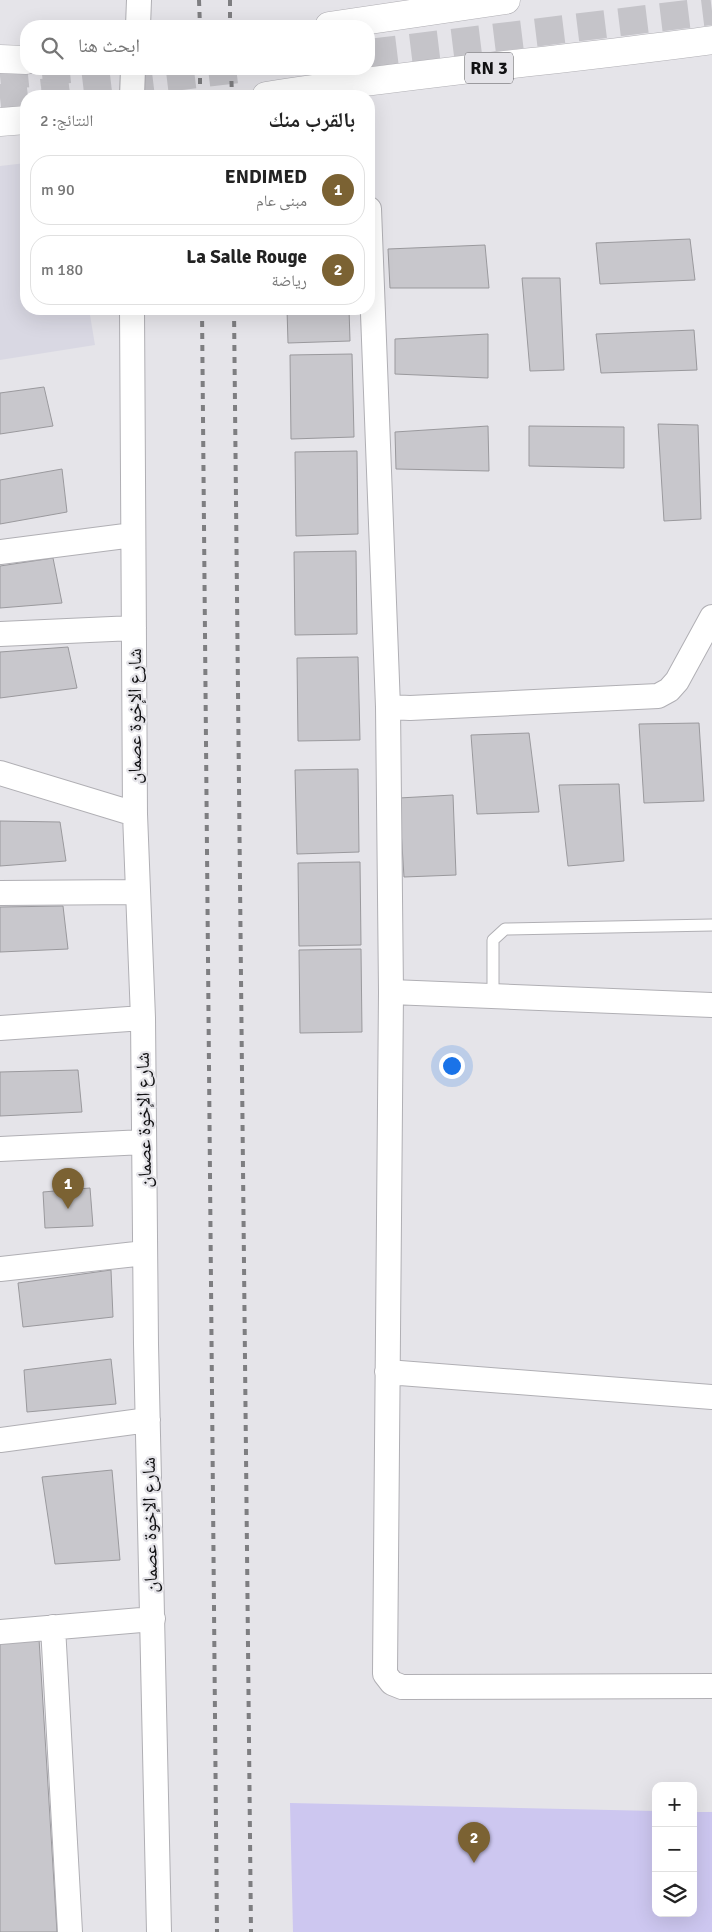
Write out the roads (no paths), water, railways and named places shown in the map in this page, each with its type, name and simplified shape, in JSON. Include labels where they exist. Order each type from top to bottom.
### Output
[{"type":"main road","points":[[350,20],[393,8],[506,0]]},
{"type":"main road","name":"RN 3","points":[[348,90],[712,40]]},
{"type":"main road","points":[[0,59],[20,60]]},
{"type":"main road","points":[[0,122],[20,120]]},
{"type":"street","points":[[138,20],[139,0]]},
{"type":"street","points":[[132,90],[133,75]]},
{"type":"street","name":"شارع الإخوة عصمان","points":[[132,315],[135,814],[142,1018],[158,1932]]},
{"type":"street","points":[[373,315],[388,707],[391,992],[385,1674],[392,1682],[402,1687],[712,1686]]},
{"type":"street","points":[[0,552],[134,535]]},
{"type":"street","points":[[388,707],[410,708],[658,696],[669,690],[677,681],[712,617]]},
{"type":"street","points":[[0,634],[134,628]]},
{"type":"street","points":[[0,773],[135,814]]},
{"type":"street","points":[[0,893],[138,892]]},
{"type":"street","points":[[391,992],[712,1005]]},
{"type":"street","points":[[0,1028],[142,1018]]},
{"type":"street","points":[[0,1149],[144,1142]]},
{"type":"street","points":[[0,1269],[145,1253]]},
{"type":"street","points":[[387,1372],[712,1397]]},
{"type":"street","points":[[0,1440],[148,1420]]},
{"type":"street","points":[[0,1632],[153,1619]]},
{"type":"street","points":[[53,1627],[70,1932]]},
{"type":"lane","points":[[493,996],[493,940],[505,929],[712,926]]},
{"type":"tunnel","points":[[375,52],[712,11]]},
{"type":"tunnel","points":[[0,76],[20,74]]},
{"type":"tunnel","points":[[66,90],[190,75]]},
{"type":"tunnel","points":[[0,98],[20,96]]},
{"type":"railway","points":[[199,0],[200,20]]},
{"type":"railway","points":[[230,0],[230,20]]},
{"type":"railway","points":[[200,75],[200,90]]},
{"type":"railway","points":[[231,75],[232,90]]},
{"type":"railway","points":[[202,315],[217,1932]]},
{"type":"railway","points":[[234,315],[251,1932]]},
{"type":"place","name":"ENDIMED","points":[[68,1209]]},
{"type":"place","name":"La Salle Rouge","points":[[474,1863]]}]
